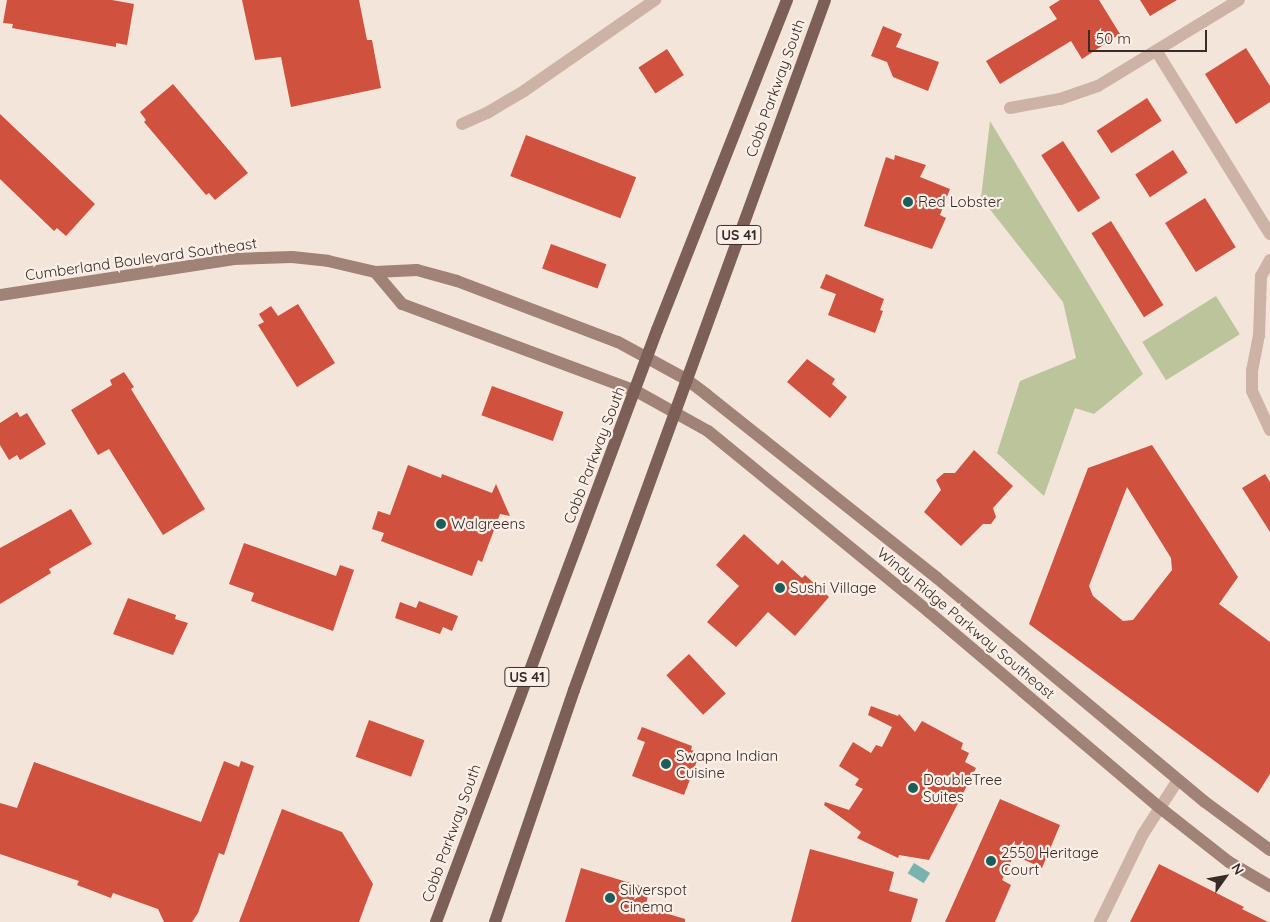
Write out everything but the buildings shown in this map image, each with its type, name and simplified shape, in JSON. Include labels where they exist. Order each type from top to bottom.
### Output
[{"type":"main road","name":"Cobb Parkway South","points":[[436,922],[648,357],[787,0]]},
{"type":"main road","name":"Cobb Parkway South","points":[[495,922],[537,794],[674,411],[825,0]]},
{"type":"main road","name":"Cumberland Boulevard Southeast","points":[[0,295],[234,259],[292,257],[328,261],[375,272],[417,270],[457,281],[618,342],[648,357]]},
{"type":"main road","points":[[375,272],[402,304],[636,391]]},
{"type":"main road","name":"Windy Ridge Parkway Southeast","points":[[648,357],[686,379],[937,578],[1232,824],[1270,850]]},
{"type":"main road","name":"Windy Ridge Parkway Southeast","points":[[636,391],[708,431],[733,450],[1159,807],[1229,862],[1270,886]]},
{"type":"street","points":[[462,124],[488,113],[524,91],[655,0]]},
{"type":"street","points":[[1010,108],[1060,99],[1098,86],[1157,52],[1239,0]]},
{"type":"street","points":[[1157,52],[1270,234]]},
{"type":"street","points":[[1270,260],[1261,276],[1259,335],[1252,370],[1252,391],[1270,430]]},
{"type":"street","points":[[1100,922],[1143,834],[1178,780]]},
{"type":"green space","points":[[990,121],[1143,374],[1094,414],[1075,408],[1044,496],[997,453],[1020,381],[1076,358],[1063,302],[981,198]]},
{"type":"green space","points":[[1216,296],[1240,334],[1166,380],[1142,342]]},
{"type":"water","points":[[914,863],[930,873],[924,883],[908,873]]},
{"type":"place","name":"Red Lobster","points":[[908,202]]},
{"type":"place","name":"Walgreens","points":[[441,524]]},
{"type":"place","name":"Sushi Village","points":[[780,588]]},
{"type":"place","name":"Swapna Indian Cuisine","points":[[666,764]]},
{"type":"place","name":"DoubleTree Suites","points":[[913,788]]},
{"type":"place","name":"2550 Heritage Court","points":[[991,861]]},
{"type":"place","name":"Silverspot Cinema","points":[[610,898]]}]
